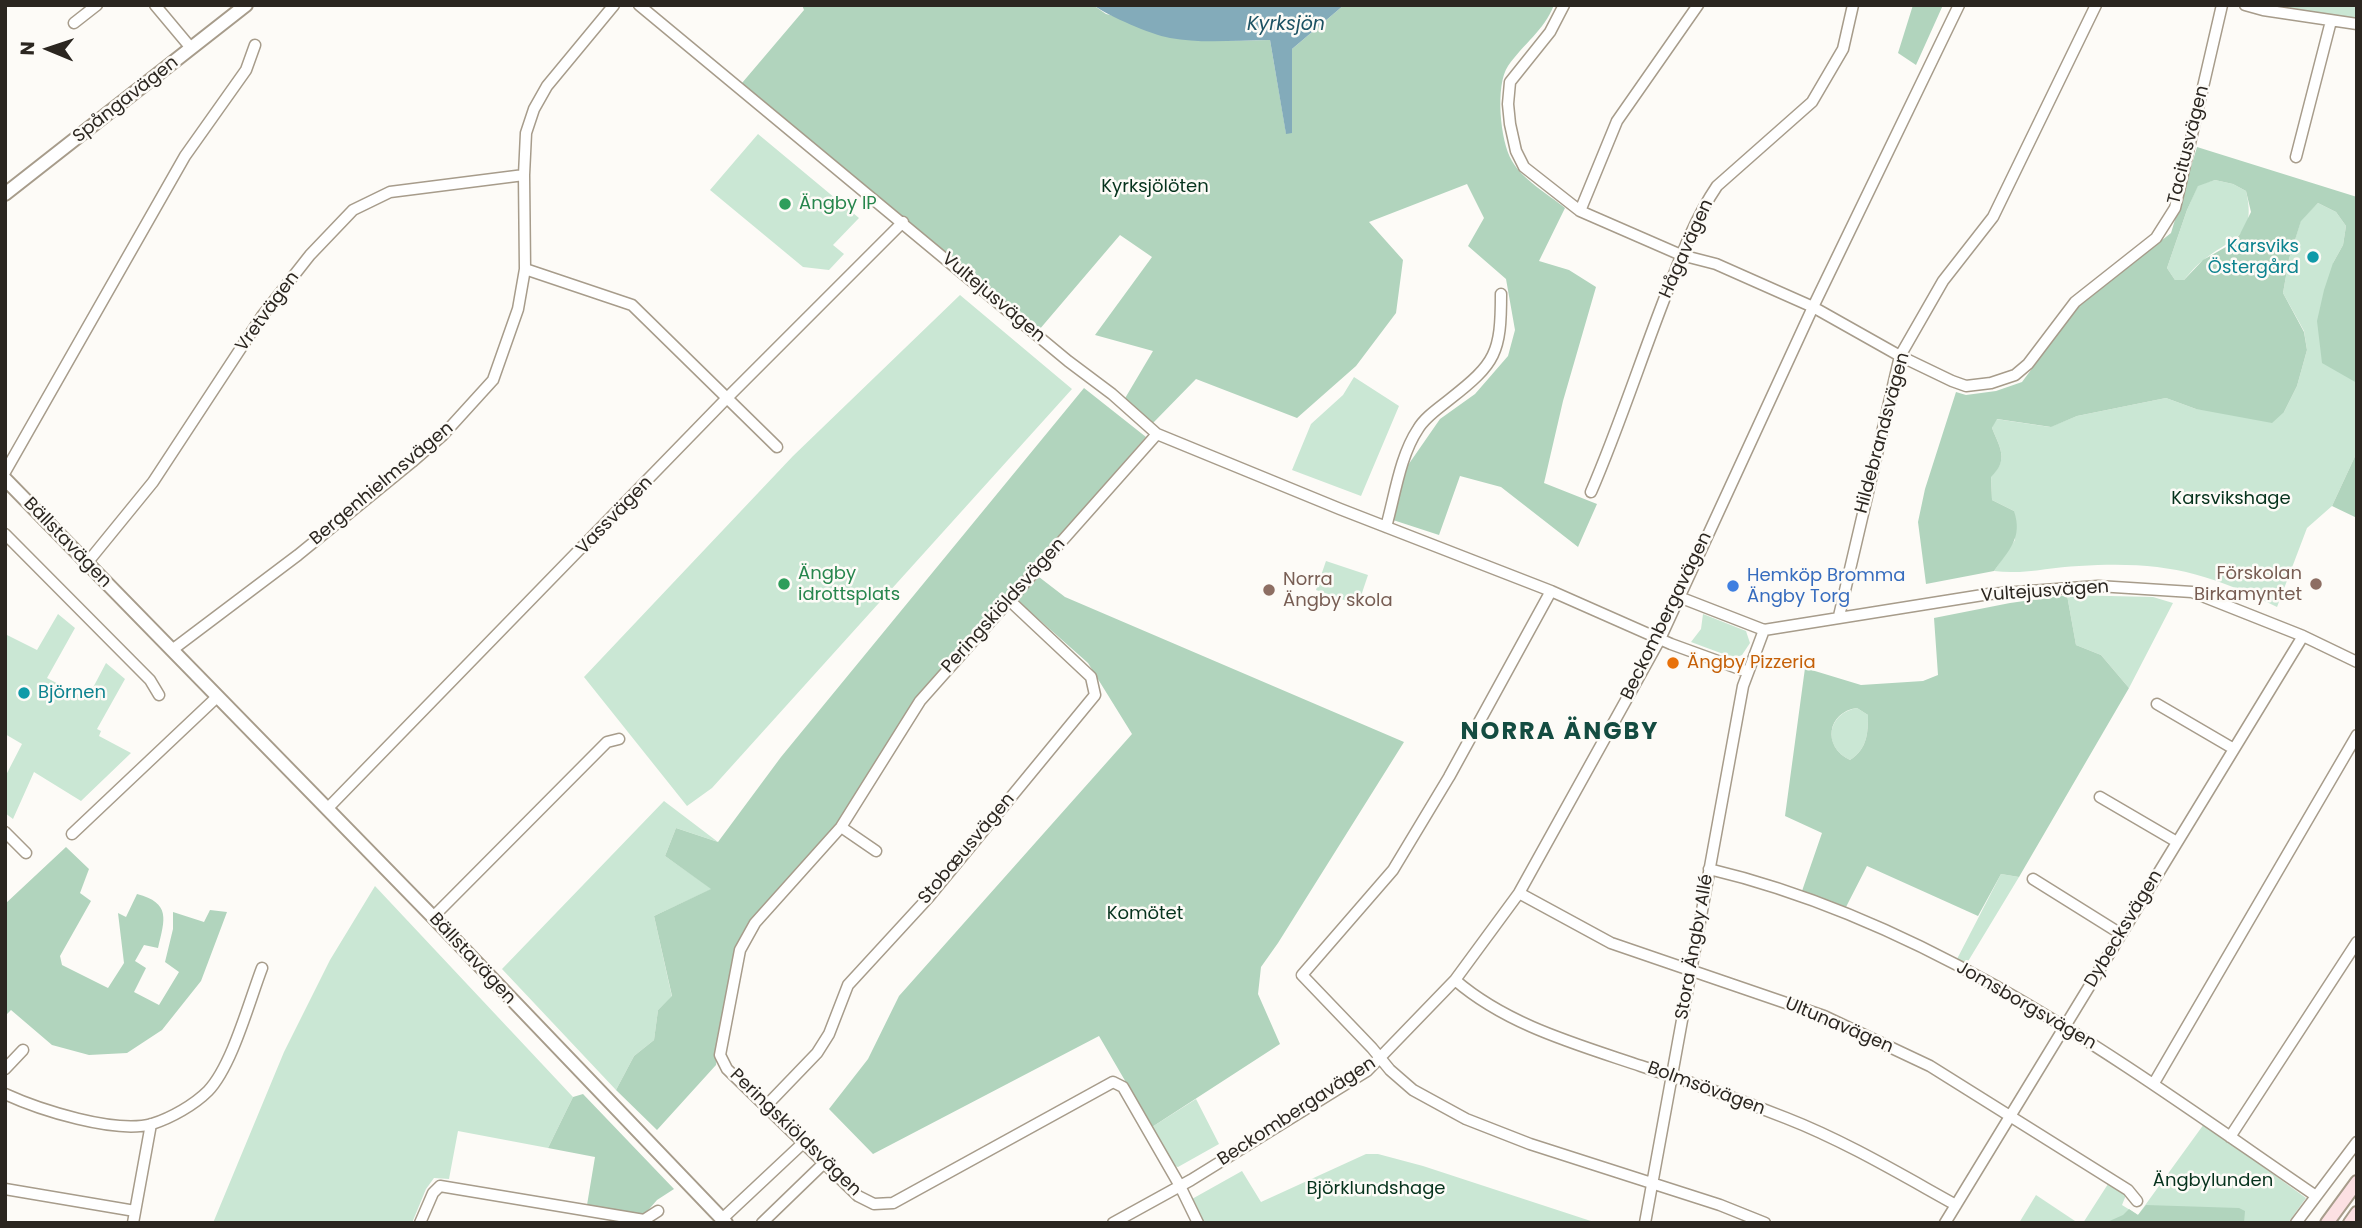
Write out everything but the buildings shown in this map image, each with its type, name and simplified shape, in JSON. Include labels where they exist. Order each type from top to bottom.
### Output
[{"type":"main road","points":[[2327,1223],[2357,1182]]},
{"type":"main road","points":[[2350,1223],[2357,1213]]},
{"type":"street","points":[[74,23],[97,5]]},
{"type":"street","points":[[155,5],[191,48]]},
{"type":"street","name":"Spångavägen","points":[[5,194],[246,5]]},
{"type":"street","name":"Bergenhielmsvägen","points":[[172,650],[298,555],[443,435],[493,380],[518,309],[525,270],[526,132],[534,108],[547,86],[614,5]]},
{"type":"street","name":"Vultejusvägen","points":[[639,5],[1112,394],[1157,434],[1551,591],[1660,639],[1748,673]]},
{"type":"street","name":"Tacitusvägen","points":[[1564,5],[1550,32],[1510,82],[1508,104],[1516,151],[1524,167],[1580,211],[1681,255],[1716,264],[1813,307],[1900,356],[1952,382],[1966,386],[1991,383],[2015,375],[2028,364],[2076,302],[2155,238],[2175,208],[2222,5]]},
{"type":"street","points":[[1580,211],[1617,121],[1698,5]]},
{"type":"street","name":"Hågavägen","points":[[1591,492],[1609,451],[1681,255],[1706,202],[1717,186],[1812,102],[1843,49],[1853,5]]},
{"type":"street","name":"Beckombergavägen","points":[[1113,1223],[1180,1186],[1367,1071],[1455,980],[1519,893],[1660,639],[1813,307],[1959,5]]},
{"type":"street","name":"Hildebrandsvägen","points":[[1839,616],[1900,356],[1943,281],[1993,217],[2096,5]]},
{"type":"street","points":[[2245,5],[2357,24]]},
{"type":"street","points":[[2296,157],[2331,21]]},
{"type":"street","points":[[5,472],[185,156],[246,70],[255,45]]},
{"type":"street","name":"Vretvägen","points":[[87,563],[153,482],[262,316],[310,255],[353,210],[390,192],[524,175]]},
{"type":"street","name":"Vassvägen","points":[[327,809],[902,222]]},
{"type":"street","points":[[525,270],[632,305],[777,447]]},
{"type":"street","points":[[1386,527],[1407,453],[1419,427],[1488,366],[1495,355],[1501,326],[1501,294]]},
{"type":"street","name":"Peringskiöldsvägen","points":[[1157,434],[920,701],[841,827],[755,923],[740,950],[720,1055],[727,1069],[822,1164],[858,1196],[874,1204],[893,1203],[1113,1082],[1123,1087],[1180,1186]]},
{"type":"street","name":"Bällstavägen","points":[[5,479],[724,1221]]},
{"type":"street","name":"Bällstavägen","points":[[5,534],[150,680],[159,695]]},
{"type":"street","name":"Vultejusvägen","points":[[1764,629],[1989,594],[2098,586],[2192,592],[2303,636],[2357,662]]},
{"type":"street","points":[[1551,591],[1393,870],[1302,975],[1413,1090],[1466,1119],[1507,1136],[1720,1205],[1765,1223]]},
{"type":"street","points":[[1679,597],[1764,629]]},
{"type":"street","name":"Stobæusvägen","points":[[766,1106],[817,1053],[830,1034],[848,985],[928,898],[1095,695],[1091,677],[1009,600]]},
{"type":"street","name":"Stora Ängby Allé","points":[[1645,1223],[1743,685],[1764,629]]},
{"type":"street","name":"Dybecksvägen","points":[[1945,1223],[2303,636]]},
{"type":"street","points":[[72,834],[217,697]]},
{"type":"street","points":[[2157,704],[2234,750]]},
{"type":"street","points":[[2154,1083],[2357,735]]},
{"type":"street","points":[[433,918],[607,741],[619,739]]},
{"type":"street","points":[[2100,797],[2177,842]]},
{"type":"street","points":[[841,827],[876,851]]},
{"type":"street","points":[[5,832],[26,853]]},
{"type":"street","name":"Jomsborgsvägen","points":[[1709,869],[1790,892],[1877,925],[1983,978],[2154,1083],[2316,1196]]},
{"type":"street","points":[[2033,879],[2121,934]]},
{"type":"street","name":"Ultunavägen","points":[[1519,893],[1612,943],[1824,1016],[1930,1066],[2128,1190],[2137,1201]]},
{"type":"street","points":[[2230,1137],[2357,942]]},
{"type":"street","points":[[5,1094],[56,1113],[84,1120],[128,1125],[151,1124],[181,1111],[208,1090],[228,1059],[262,968]]},
{"type":"street","name":"Bolmsövägen","points":[[1455,980],[1468,992],[1510,1017],[1543,1032],[1789,1119],[1863,1153],[1956,1205]]},
{"type":"street","points":[[5,1069],[23,1051]]},
{"type":"street","points":[[133,1223],[151,1124]]},
{"type":"street","points":[[2297,1223],[2357,1142]]},
{"type":"street","points":[[724,1221],[802,1144]]},
{"type":"street","points":[[762,1223],[822,1164]]},
{"type":"street","points":[[420,1223],[433,1193],[440,1186],[643,1220],[658,1211]]},
{"type":"street","points":[[1180,1186],[1198,1223]]},
{"type":"street","points":[[5,1189],[135,1211]]},
{"type":"green space","name":"Kyrksjölöten","points":[[802,5],[1093,5],[1106,14],[1222,41],[1270,40],[1286,133],[1292,133],[1292,49],[1344,5],[1554,5],[1539,30],[1508,66],[1500,99],[1504,140],[1512,161],[1529,181],[1565,208],[1539,261],[1569,270],[1596,287],[1563,401],[1544,483],[1597,504],[1578,547],[1501,487],[1460,476],[1439,535],[1393,520],[1406,468],[1440,419],[1475,394],[1508,356],[1515,330],[1506,279],[1468,246],[1484,218],[1467,184],[1369,222],[1403,260],[1396,313],[1356,366],[1297,418],[1196,379],[1153,423],[1124,400],[1153,351],[1095,335],[1152,257],[1120,235],[1039,330],[742,83],[804,10]]},
{"type":"green space","points":[[1913,5],[1943,5],[1916,65],[1898,53]]},
{"type":"green space","points":[[2274,5],[2357,5],[2357,18],[2310,13]]},
{"type":"green space","name":"Ängby IP","points":[[758,134],[859,218],[833,245],[844,254],[829,270],[803,267],[710,190]]},
{"type":"green space","points":[[2197,147],[2357,197],[2357,383],[2322,363],[2317,321],[2333,263],[2343,245],[2346,226],[2336,212],[2318,203],[2301,221],[2289,259],[2283,293],[2304,332],[2307,350],[2297,386],[2284,412],[2272,423],[2196,409],[2166,398],[2077,416],[2051,427],[1997,419],[1992,428],[2000,448],[2001,459],[1997,471],[1991,477],[1992,500],[2014,511],[2017,529],[2013,543],[1994,571],[1926,584],[1918,522],[1925,489],[1956,392],[1966,395],[1996,391],[2022,382],[2078,307],[2171,233]],"holes":[[[2215,180],[2233,184],[2246,191],[2251,212],[2240,234],[2231,244],[2203,260],[2184,280],[2175,280],[2167,268],[2198,186]]]},
{"type":"green space","points":[[2215,180],[2233,184],[2246,191],[2249,206],[2245,227],[2233,240],[2198,264],[2184,280],[2175,280],[2167,268],[2187,210],[2198,185]]},
{"type":"green space","name":"Karsvikshage","points":[[2318,203],[2336,212],[2346,226],[2343,245],[2333,263],[2357,383],[2357,452],[2332,506],[2307,528],[2277,607],[2204,577],[2158,567],[2108,565],[2016,572],[1994,571],[2015,540],[2014,511],[1992,500],[1991,476],[2000,465],[2001,459],[2000,448],[1992,428],[1996,419],[2050,427],[2077,416],[2166,398],[2196,409],[2284,412],[2297,386],[2307,350],[2304,331],[2283,293],[2289,259],[2301,220]]},
{"type":"green space","name":"Ängby idrottsplats","points":[[960,295],[1072,389],[712,788],[687,806],[584,677],[793,456]]},
{"type":"green space","points":[[1354,377],[1399,406],[1361,496],[1292,470],[1311,424],[1343,395]]},
{"type":"green space","points":[[1084,388],[1146,437],[910,708],[839,822],[743,932],[728,985],[716,1065],[657,1130],[616,1090],[634,1056],[654,1040],[658,1010],[672,996],[654,916],[711,889],[665,856],[676,828],[718,842],[781,757]]},
{"type":"green space","points":[[2357,452],[2357,518],[2332,506]]},
{"type":"green space","points":[[1326,561],[1368,575],[1358,605],[1316,590]]},
{"type":"green space","name":"Komötet","points":[[1039,577],[1065,597],[1404,742],[1261,967],[1258,994],[1280,1044],[1152,1127],[1099,1036],[873,1154],[829,1109],[868,1059],[899,996],[1132,734],[1088,663],[1017,600]]},
{"type":"green space","points":[[2067,595],[2153,597],[2173,603],[2129,688],[2101,655],[2076,645]]},
{"type":"green space","points":[[2067,595],[2076,645],[2101,655],[2129,688],[2019,877],[2001,874],[1978,916],[1867,866],[1846,907],[1802,891],[1822,833],[1785,816],[1805,668],[1861,685],[1923,681],[1938,675],[1934,618]],"holes":[[[1857,708],[1868,715],[1865,740],[1860,751],[1850,760],[1835,747],[1832,739],[1834,723],[1839,716]]]},
{"type":"green space","points":[[58,614],[75,628],[47,678],[87,699],[106,663],[125,679],[97,729],[101,731],[99,736],[131,753],[81,801],[34,772],[13,819],[5,813],[5,777],[22,744],[5,734],[5,634],[37,650]]},
{"type":"green space","points":[[1703,614],[1746,631],[1750,643],[1742,655],[1734,658],[1691,642],[1701,629]]},
{"type":"green space","points":[[1857,708],[1868,715],[1867,735],[1860,751],[1850,760],[1835,747],[1832,731],[1839,716]]},
{"type":"green space","points":[[664,801],[718,842],[676,828],[665,856],[712,889],[654,916],[672,997],[658,1010],[654,1040],[634,1056],[616,1090],[502,969]]},
{"type":"green space","points":[[66,847],[89,869],[80,893],[91,901],[60,956],[62,965],[108,988],[124,963],[118,913],[126,917],[137,894],[156,902],[163,913],[163,921],[158,948],[144,945],[135,961],[146,968],[134,992],[159,1005],[179,972],[165,962],[173,929],[173,912],[204,922],[210,910],[227,912],[201,981],[162,1030],[127,1053],[89,1055],[52,1045],[11,1010],[5,1016],[5,904]]},
{"type":"green space","points":[[2001,874],[2019,877],[1967,963],[1957,959]]},
{"type":"green space","points":[[375,886],[573,1097],[548,1148],[458,1131],[449,1179],[434,1178],[426,1189],[412,1223],[213,1223],[284,1052],[330,960]]},
{"type":"green space","points":[[583,1094],[674,1189],[657,1200],[644,1215],[587,1205],[595,1157],[548,1148],[573,1097]]},
{"type":"green space","points":[[1196,1099],[1219,1144],[1178,1167],[1174,1166],[1152,1127]]},
{"type":"green space","name":"Ängbylunden","points":[[2204,1124],[2306,1198],[2288,1223],[2083,1223],[2108,1184],[2126,1195],[2122,1205],[2138,1215]]},
{"type":"green space","name":"Björklundshage","points":[[1366,1154],[1378,1154],[1423,1166],[1597,1223],[1204,1223],[1192,1199],[1242,1171],[1261,1202]]},
{"type":"green space","points":[[2036,1195],[2078,1223],[2019,1223]]},
{"type":"green space","points":[[2146,1205],[2239,1208],[2245,1211],[2244,1223],[2105,1223],[2123,1215],[2129,1209],[2138,1215]]},
{"type":"water","name":"Kyrksjön","points":[[1093,5],[1344,5],[1292,49],[1292,133],[1286,134],[1270,40],[1207,41],[1170,38],[1130,24]]},
{"type":"place","name":"Ängby IP","points":[[785,204]]},
{"type":"place","name":"Karsviks Östergård","points":[[2313,257]]},
{"type":"place","name":"Ängby idrottsplats","points":[[784,584]]},
{"type":"place","name":"Förskolan Birkamyntet","points":[[2316,584]]},
{"type":"place","name":"Hemköp Bromma Ängby Torg","points":[[1733,586]]},
{"type":"place","name":"Norra Ängby skola","points":[[1269,590]]},
{"type":"place","name":"Ängby Pizzeria","points":[[1673,663]]},
{"type":"place","name":"Björnen","points":[[24,693]]},
{"type":"district","name":"NORRA ÄNGBY","points":[[1560,733]]}]
